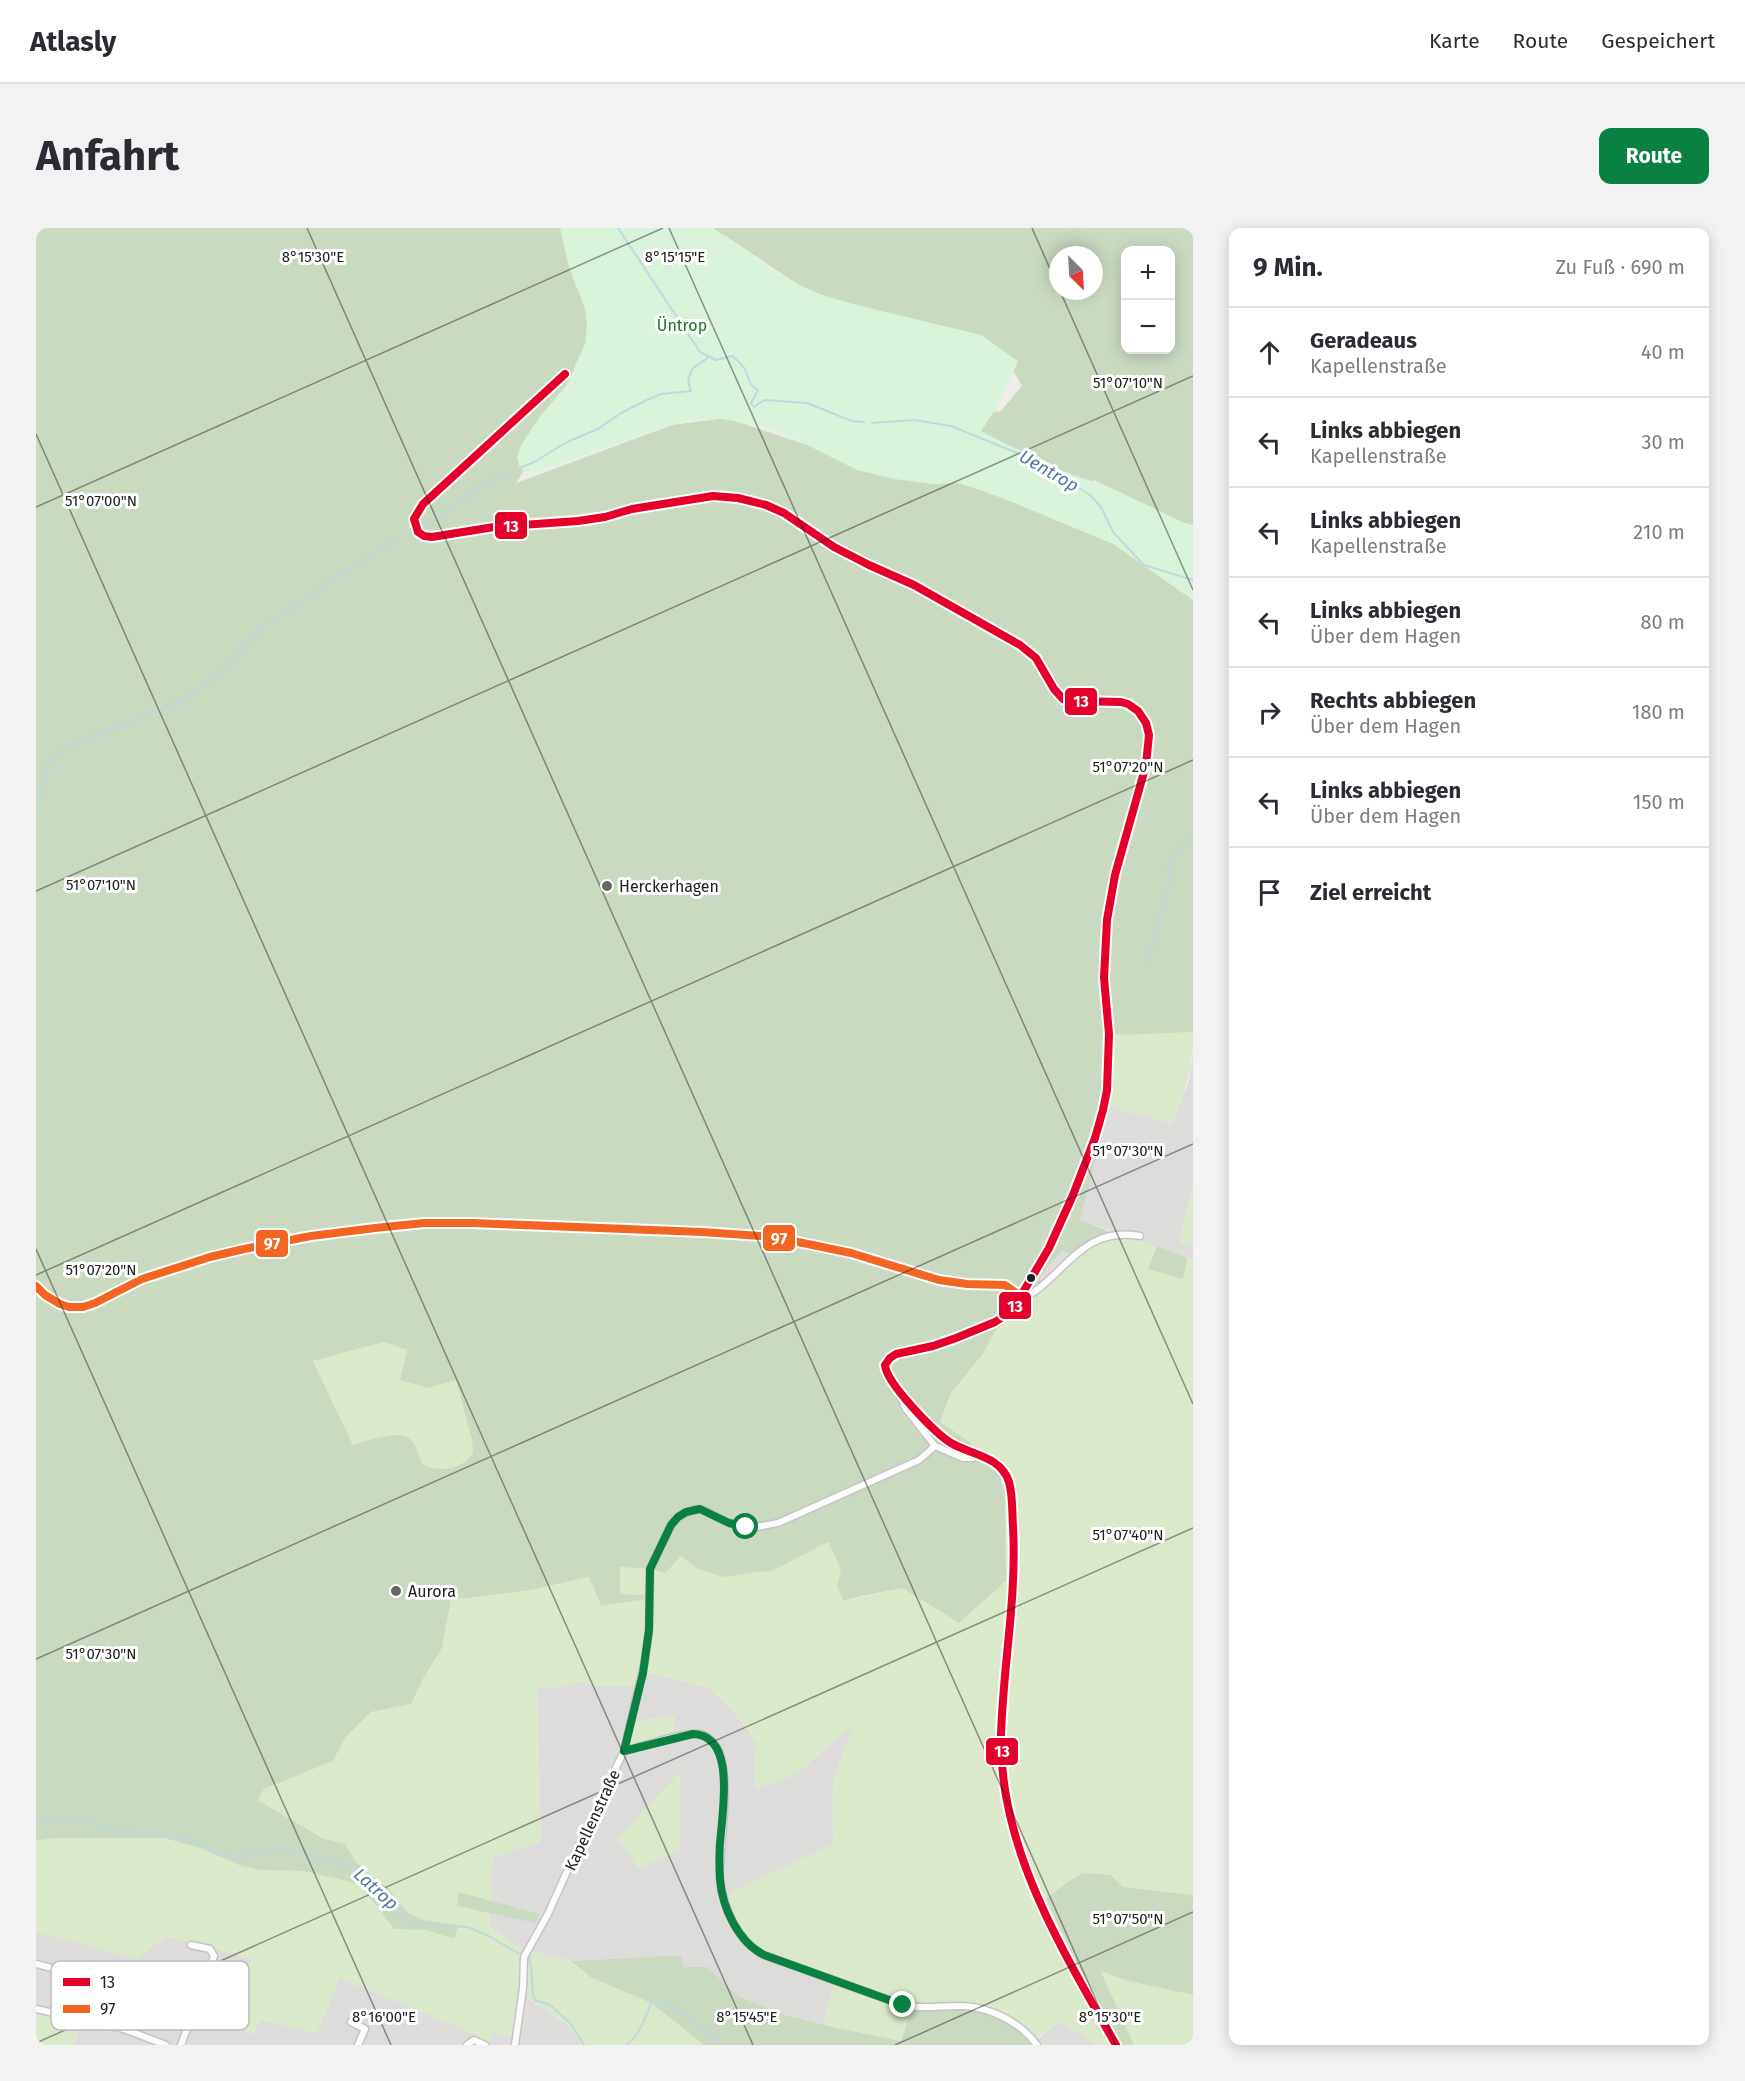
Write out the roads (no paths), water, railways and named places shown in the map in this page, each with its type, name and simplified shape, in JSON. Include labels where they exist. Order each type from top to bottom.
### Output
[{"type":"street","points":[[566,374],[423,504],[414,519],[418,532],[432,537],[494,527],[578,521],[605,517],[632,509],[712,496],[738,498],[766,505],[784,513],[834,547],[914,585],[1020,645],[1036,658],[1053,689],[1063,699],[1128,704],[1138,711],[1146,723],[1149,735],[1146,765],[1115,875],[1107,920],[1104,978],[1109,1051],[1103,1110],[1088,1157],[1061,1223],[1028,1288],[1015,1308],[982,1328],[933,1346],[899,1353],[890,1358],[885,1365],[885,1372],[898,1389],[945,1438],[993,1461],[1004,1471],[1008,1480],[1011,1496],[1013,1582],[1001,1737],[1006,1804],[1018,1845],[1042,1909],[1116,2045]]},
{"type":"street","points":[[36,1286],[60,1304],[69,1307],[83,1307],[96,1303],[142,1279],[199,1260],[244,1249],[311,1236],[375,1228],[424,1223],[473,1223],[774,1237],[851,1253],[945,1281],[1005,1285],[1015,1292],[1017,1302]]},
{"type":"street","points":[[1017,1302],[1038,1290],[1085,1246],[1106,1237],[1132,1234],[1140,1236]]},
{"type":"street","points":[[898,1389],[900,1399],[935,1446],[963,1458],[980,1456]]},
{"type":"street","name":"Kapellenstraße","points":[[515,2045],[523,1988],[524,1957],[548,1914],[624,1751],[648,1640],[650,1569],[674,1520],[686,1512],[700,1509],[729,1523],[746,1527],[778,1523],[919,1460],[935,1446]]},
{"type":"street","points":[[624,1751],[693,1734],[706,1736],[717,1748],[722,1762],[724,1782],[719,1858],[721,1887],[736,1928],[750,1947],[764,1955],[903,2005],[924,2008],[963,2006],[986,2011],[1017,2024],[1037,2045]]},
{"type":"street","points":[[191,1945],[210,1949],[214,1954],[213,1961]]},
{"type":"street","points":[[36,1964],[51,1968]]},
{"type":"street","points":[[36,2009],[51,2012]]},
{"type":"street","points":[[351,2022],[365,2029],[358,2045]]},
{"type":"street","points":[[127,2030],[166,2045]]},
{"type":"street","points":[[181,2045],[187,2030]]},
{"type":"street","points":[[467,2045],[470,2041],[476,2040],[485,2045]]},
{"type":"waterway","name":"Uentrop","points":[[618,228],[700,352],[716,360],[732,356],[745,369],[751,385],[758,390],[751,403],[754,407],[764,400],[807,403],[852,421],[864,422]]},
{"type":"waterway","points":[[520,468],[567,442],[598,429],[621,413],[647,400],[661,394],[691,391],[688,381],[692,369],[709,357]]},
{"type":"waterway","name":"Uentrop","points":[[872,423],[914,420],[951,426],[1032,459],[1090,495],[1101,507],[1113,532],[1144,565],[1193,580]]},
{"type":"waterway","points":[[423,527],[486,482],[510,473]]},
{"type":"waterway","points":[[39,804],[41,785],[48,763],[64,748],[168,707],[197,691],[229,663],[264,625],[308,598],[339,574],[398,538]]},
{"type":"waterway","points":[[1145,963],[1154,942],[1170,880],[1168,869],[1193,830]]},
{"type":"waterway","name":"Latrop","points":[[36,1819],[80,1819],[116,1831],[168,1835],[235,1858],[254,1852],[284,1849],[351,1866],[383,1891],[399,1914],[409,1921],[419,1924],[468,1927],[520,1954],[528,1955],[535,2000],[550,2005],[570,2023],[584,2045]]},
{"type":"waterway","name":"Latrop","points":[[627,2045],[642,2026],[651,2003],[660,2000],[682,2012],[723,2045]]},
{"type":"place","name":"Herckerhagen","points":[[607,886]]},
{"type":"place","name":"Aurora","points":[[396,1591]]},
{"type":"park label","name":"Üntrop","points":[[682,325]]}]
